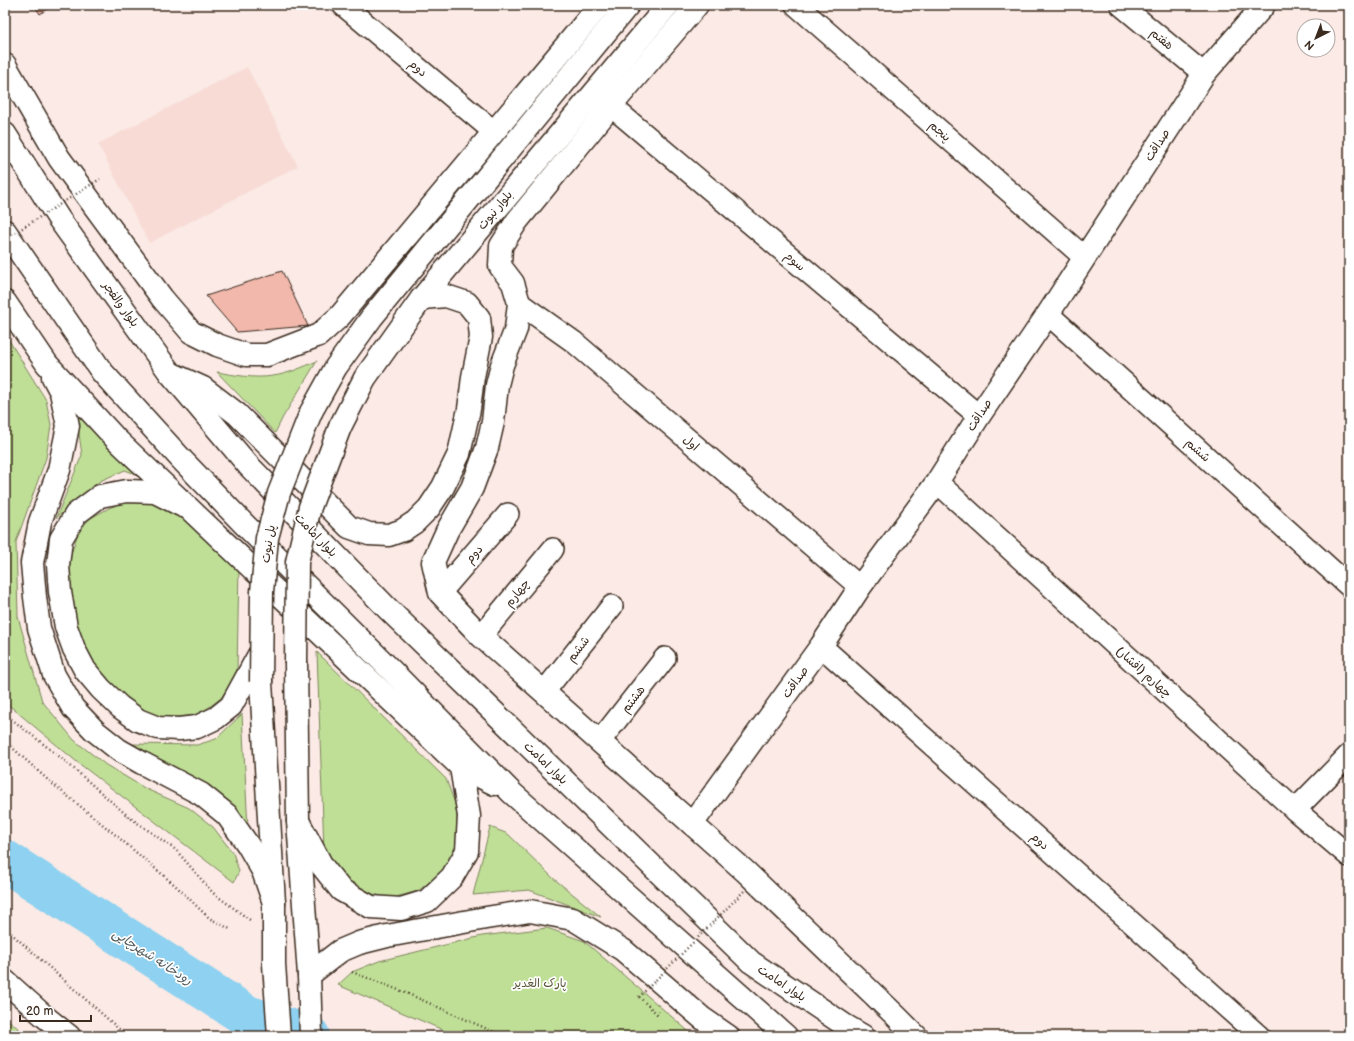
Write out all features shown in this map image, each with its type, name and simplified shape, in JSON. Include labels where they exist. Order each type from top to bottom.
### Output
[{"type":"main road","points":[[5,65],[59,158],[167,304],[191,332],[217,345],[246,355],[268,355],[319,336],[340,316],[493,131],[600,5]]},
{"type":"main road","name":"پل نبوت","points":[[280,1036],[274,964],[274,903],[261,682],[262,592],[268,538],[279,493],[311,412],[336,367],[372,317],[628,5]]},
{"type":"main road","name":"بلوار نبوت","points":[[298,821],[296,663],[297,562],[310,507],[340,427],[365,378],[422,298],[668,5]]},
{"type":"main road","points":[[697,5],[611,106],[517,221],[501,246],[500,266],[513,283],[519,303],[516,329],[502,365],[497,385],[493,422],[487,448],[472,488],[447,531],[433,562],[440,593],[481,636],[746,872],[916,1036]]},
{"type":"main road","name":"صداقت","points":[[692,824],[821,646],[860,587],[937,482],[1204,74],[1264,5]]},
{"type":"main road","name":"بلوار والفجر","points":[[5,134],[59,219],[170,373],[248,465]]},
{"type":"main road","points":[[5,231],[102,372],[244,524],[512,793],[786,1036]]},
{"type":"main road","points":[[170,373],[203,388],[237,414],[349,527],[369,534],[389,535],[403,530],[415,522],[429,508],[443,487],[459,454],[469,409],[473,377],[481,337],[479,318],[467,303],[446,296],[422,298]]},
{"type":"main road","points":[[5,302],[47,364],[61,392],[68,426],[60,470],[40,522],[32,563],[39,628],[54,675],[72,708],[95,731],[130,757],[201,794],[227,815],[248,845],[263,871],[274,903]]},
{"type":"main road","points":[[47,364],[116,439],[460,767],[512,793]]},
{"type":"main road","name":"بلوار امامت","points":[[248,465],[388,609],[751,962],[863,1036]]},
{"type":"main road","points":[[196,514],[177,502],[155,492],[127,490],[100,496],[76,514],[61,539],[58,565],[60,592],[66,627],[74,649],[85,670],[101,689],[120,707],[138,720],[158,728],[179,729],[197,727],[216,718],[231,706],[261,651]]},
{"type":"main road","points":[[298,821],[322,866],[341,890],[371,907],[401,909],[427,901],[452,878],[467,851],[469,816],[460,767]]},
{"type":"main road","points":[[298,821],[309,975],[311,1036]]},
{"type":"main road","points":[[309,975],[340,951],[360,943],[387,936],[530,911],[574,919],[622,950],[702,1018],[728,1036]]},
{"type":"main road","points":[[5,980],[44,1016],[69,1036]]},
{"type":"street","name":"دوم","points":[[343,5],[493,131]]},
{"type":"street","name":"پنجم","points":[[796,5],[1084,257]]},
{"type":"street","name":"هفتم","points":[[1121,5],[1204,74]]},
{"type":"street","name":"سوم","points":[[611,106],[979,416]]},
{"type":"street","name":"اول","points":[[519,303],[574,342],[860,587]]},
{"type":"street","name":"ششم","points":[[1048,314],[1349,586]]},
{"type":"street","name":"چهارم (افشار)","points":[[937,482],[1295,810],[1349,856]]},
{"type":"street","name":"دوم","points":[[440,593],[508,514]]},
{"type":"street","name":"چهارم","points":[[481,636],[553,549]]},
{"type":"street","name":"ششم","points":[[544,692],[612,606]]},
{"type":"street","name":"دوم","points":[[821,646],[1260,1036]]},
{"type":"street","name":"هشتم","points":[[600,741],[665,658]]},
{"type":"street","points":[[1295,810],[1349,755]]},
{"type":"path","points":[[5,239],[100,179]]},
{"type":"path","points":[[5,714],[65,761],[129,817],[176,850],[213,893],[250,920]]},
{"type":"path","points":[[5,741],[49,781],[176,886],[209,918],[230,929]]},
{"type":"path","points":[[657,1014],[639,997],[744,891]]},
{"type":"path","points":[[250,912],[251,927]]},
{"type":"path","points":[[5,928],[127,1036]]},
{"type":"path","points":[[347,971],[404,992],[503,1036]]},
{"type":"shaded area","points":[[247,67],[298,166],[149,243],[98,144]]},
{"type":"green space","points":[[5,334],[46,400],[51,425],[46,458],[16,542],[18,617],[42,701],[74,740],[106,765],[146,789],[189,808],[213,827],[233,853],[239,871],[234,882],[77,762],[5,702]]},
{"type":"green space","points":[[317,361],[275,433],[217,372],[266,377],[290,372]]},
{"type":"green space","points":[[75,406],[146,478],[125,470],[100,481],[56,518],[82,455]]},
{"type":"green space","points":[[144,499],[182,513],[239,567],[237,671],[232,682],[221,698],[208,708],[193,716],[154,718],[135,709],[100,674],[82,646],[73,619],[68,579],[71,554],[78,533],[89,519],[109,508],[127,501]]},
{"type":"green space","points":[[317,652],[446,779],[457,809],[457,845],[444,871],[418,891],[392,898],[362,892],[335,870],[324,851]]},
{"type":"green space","points":[[242,714],[248,828],[191,778],[132,744],[197,745],[216,739]]},
{"type":"green space","points":[[490,827],[508,834],[553,878],[601,917],[529,890],[473,895]]},
{"type":"green space","name":"پارک الغدیر","points":[[547,928],[584,941],[694,1036],[457,1036],[338,985],[352,972],[379,961],[482,936]]},
{"type":"green space","points":[[5,1017],[27,1036],[5,1036]]},
{"type":"building","points":[[34,5],[53,5],[40,14]]},
{"type":"building","points":[[282,271],[308,326],[237,332],[206,296]]},
{"type":"building","points":[[5,1032],[14,1036],[5,1036]]},
{"type":"waterway","name":"رودخانه شهرچایی","points":[[5,861],[247,1016],[309,1036]]}]
